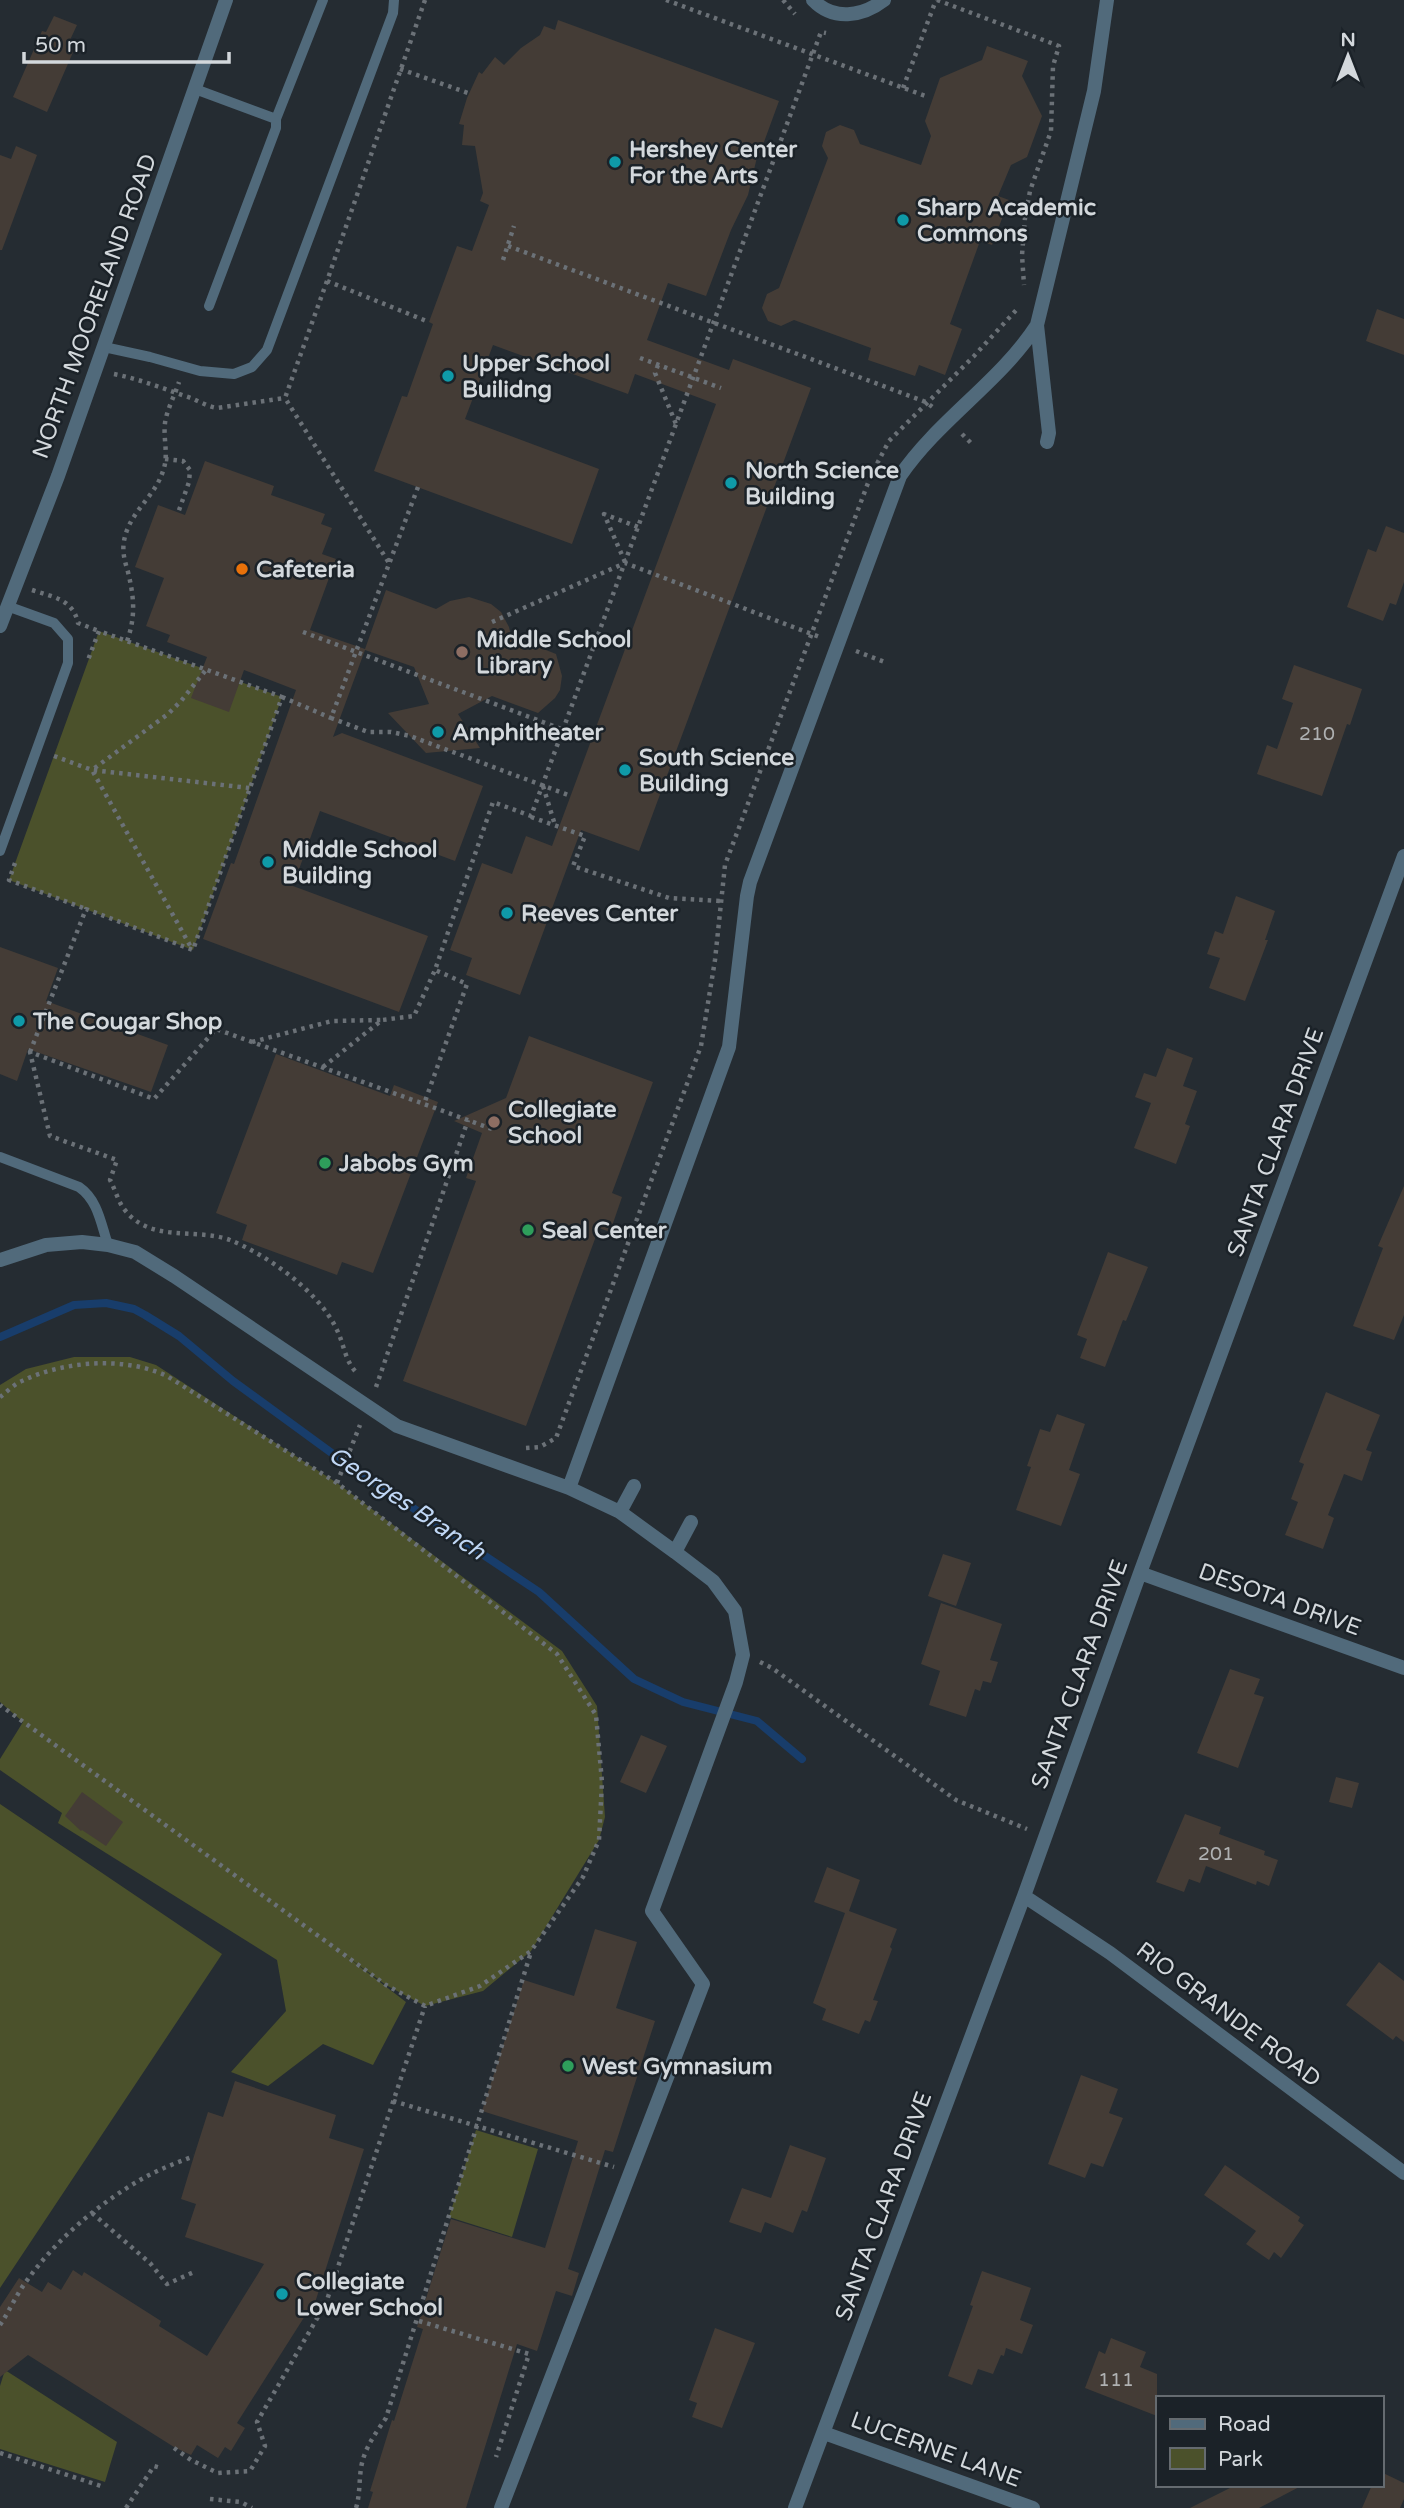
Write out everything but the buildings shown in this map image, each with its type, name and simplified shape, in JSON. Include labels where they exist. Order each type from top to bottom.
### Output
[{"type":"street","name":"NORTH MOORELAND ROAD","points":[[0,626],[58,476],[226,0]]},
{"type":"street","points":[[813,0],[830,12],[845,15],[860,14],[884,0]]},
{"type":"street","points":[[569,1488],[729,1047],[750,882],[900,475],[921,447],[1022,349],[1037,325],[1094,90],[1107,0]]},
{"type":"street","points":[[1037,325],[1049,433],[1047,442]]},
{"type":"street","name":"SANTA CLARA DRIVE","points":[[795,2508],[1024,1896],[1404,856]]},
{"type":"street","points":[[0,1261],[46,1245],[82,1242],[135,1252],[397,1426],[569,1488],[620,1512],[713,1581],[735,1611],[743,1655],[732,1695],[652,1912],[703,1984],[501,2508]]},
{"type":"street","points":[[620,1512],[634,1486]]},
{"type":"street","points":[[675,1552],[691,1522]]},
{"type":"street","name":"DESOTA DRIVE","points":[[1140,1573],[1404,1668]]},
{"type":"street","name":"RIO GRANDE ROAD","points":[[1024,1896],[1120,1961],[1404,2173]]},
{"type":"street","name":"LUCERNE LANE","points":[[824,2433],[1033,2508]]},
{"type":"lane","points":[[209,306],[276,128],[276,119],[323,0]]},
{"type":"lane","points":[[104,347],[200,371],[234,374],[252,367],[267,350],[393,13],[394,0]]},
{"type":"lane","points":[[195,89],[276,119]]},
{"type":"lane","points":[[0,851],[68,663],[68,639],[54,623],[7,606]]},
{"type":"lane","points":[[0,1157],[86,1191],[94,1201],[108,1245]]},
{"type":"path","points":[[285,398],[425,0]]},
{"type":"path","points":[[666,0],[928,97]]},
{"type":"path","points":[[903,88],[937,0],[1059,46],[1053,66],[1051,131],[1030,191],[1025,218],[1022,255],[1024,288]]},
{"type":"path","points":[[531,816],[813,55]]},
{"type":"path","points":[[400,69],[468,93]]},
{"type":"path","points":[[503,260],[514,226]]},
{"type":"path","points":[[508,246],[926,402],[971,443]]},
{"type":"path","points":[[327,281],[429,322]]},
{"type":"path","points":[[522,1447],[540,1447],[556,1438],[701,1046],[715,960],[725,865],[877,461],[889,441],[974,356],[1022,302]]},
{"type":"path","points":[[640,358],[721,388]]},
{"type":"path","points":[[658,365],[655,373],[677,425]]},
{"type":"path","points":[[127,641],[133,625],[134,605],[123,548],[126,529],[158,483],[165,459],[165,421],[184,367]]},
{"type":"path","points":[[112,374],[135,379],[217,408],[285,398]]},
{"type":"path","points":[[285,398],[389,564]]},
{"type":"path","points":[[165,459],[183,461],[190,470],[189,482],[178,513]]},
{"type":"path","points":[[331,718],[418,487]]},
{"type":"path","points":[[625,563],[604,514],[639,527]]},
{"type":"path","points":[[492,622],[625,563],[887,663]]},
{"type":"path","points":[[85,668],[99,631],[282,697],[368,732],[391,732],[410,736],[571,796]]},
{"type":"path","points":[[303,632],[564,730]]},
{"type":"path","points":[[92,770],[168,714],[205,671]]},
{"type":"path","points":[[193,950],[282,697]]},
{"type":"path","points":[[49,768],[58,743]]},
{"type":"path","points":[[54,756],[92,770],[249,788]]},
{"type":"path","points":[[92,770],[193,950]]},
{"type":"path","points":[[543,785],[556,825]]},
{"type":"path","points":[[251,1042],[332,1021],[414,1016],[435,970],[493,802],[585,836],[573,866],[668,898],[720,901]]},
{"type":"path","points":[[18,855],[9,880],[193,950]]},
{"type":"path","points":[[86,909],[30,1052],[50,1136],[117,1160],[110,1180],[124,1209],[142,1225],[153,1230],[228,1240],[266,1259],[316,1297],[338,1330],[342,1348],[357,1374]]},
{"type":"path","points":[[424,1104],[467,984],[435,970]]},
{"type":"path","points":[[323,1068],[382,1020]]},
{"type":"path","points":[[30,1052],[154,1099],[216,1029],[492,1129]]},
{"type":"path","points":[[376,1387],[468,1120]]},
{"type":"path","points":[[0,1397],[21,1381],[66,1366],[112,1363],[150,1368],[167,1376],[338,1482],[557,1654],[596,1715],[602,1782],[599,1840],[583,1877],[531,1951],[386,2418],[369,2443],[361,2467],[360,2497],[356,2508]]},
{"type":"path","points":[[367,1380],[384,1391]]},
{"type":"path","points":[[338,1482],[357,1432]]},
{"type":"path","points":[[743,1655],[772,1668],[956,1800],[1045,1836]]},
{"type":"path","points":[[0,1705],[386,1985],[425,2006],[480,1986],[531,1951]]},
{"type":"path","points":[[174,2448],[218,2473],[250,2472],[265,2446],[257,2422],[326,2303],[425,2006]]},
{"type":"path","points":[[393,2101],[631,2172]]},
{"type":"path","points":[[0,2325],[25,2281],[52,2248],[92,2213],[141,2179],[194,2155]]},
{"type":"path","points":[[92,2213],[150,2263],[167,2284],[194,2272]]},
{"type":"path","points":[[419,2322],[529,2354],[492,2470]]},
{"type":"path","points":[[0,2453],[101,2486]]},
{"type":"path","points":[[127,2508],[154,2466],[161,2468]]},
{"type":"path","points":[[210,2499],[241,2502],[252,2508]]},
{"type":"green space","points":[[99,631],[282,697],[193,950],[9,880]]},
{"type":"green space","points":[[74,1357],[130,1357],[156,1365],[337,1483],[562,1651],[597,1706],[605,1817],[599,1840],[531,1951],[483,1991],[425,2006],[386,1985],[342,1953],[406,2002],[373,2065],[323,2044],[268,2086],[231,2072],[286,2011],[277,1960],[58,1823],[62,1813],[0,1770],[0,1759],[23,1722],[0,1702],[0,1385],[26,1369]]},
{"type":"green space","points":[[0,1804],[222,1954],[0,2288]]},
{"type":"green space","points":[[476,2130],[538,2149],[512,2237],[449,2217]]},
{"type":"green space","points":[[5,2370],[117,2442],[105,2482],[0,2449],[0,2386]]},
{"type":"waterway","name":"Georges Branch","points":[[0,1337],[74,1305],[106,1303],[134,1309],[179,1336],[233,1381],[344,1462],[539,1592],[634,1679],[683,1702],[757,1721],[802,1759]]},
{"type":"place","name":"Hershey Center For the Arts","points":[[615,162]]},
{"type":"place","name":"Sharp Academic Commons","points":[[903,220]]},
{"type":"place","name":"Upper School Builidng","points":[[448,376]]},
{"type":"place","name":"North Science Building","points":[[731,483]]},
{"type":"place","name":"Cafeteria","points":[[242,569]]},
{"type":"place","name":"Middle School Library","points":[[462,652]]},
{"type":"place","name":"Amphitheater","points":[[438,732]]},
{"type":"place","name":"South Science Building","points":[[625,770]]},
{"type":"place","name":"Middle School Building","points":[[268,862]]},
{"type":"place","name":"Reeves Center","points":[[507,913]]},
{"type":"place","name":"The Cougar Shop","points":[[19,1021]]},
{"type":"place","name":"Collegiate School","points":[[494,1122]]},
{"type":"place","name":"Jabobs Gym","points":[[325,1163]]},
{"type":"place","name":"Seal Center","points":[[528,1230]]},
{"type":"place","name":"West Gymnasium","points":[[568,2066]]},
{"type":"place","name":"Collegiate Lower School","points":[[282,2294]]}]
